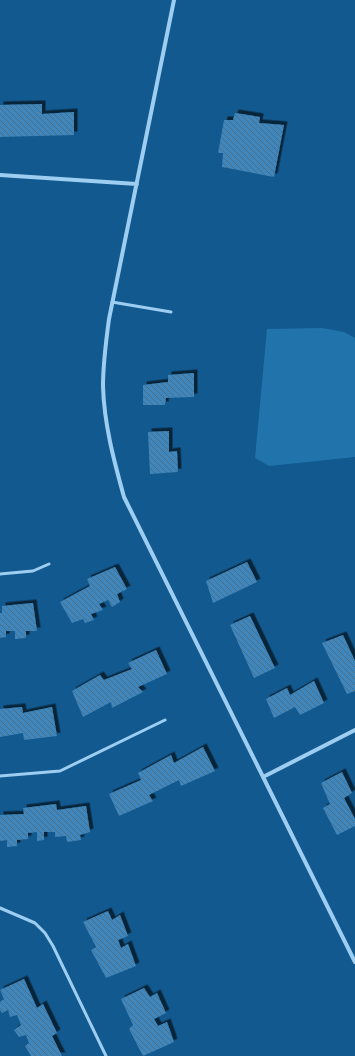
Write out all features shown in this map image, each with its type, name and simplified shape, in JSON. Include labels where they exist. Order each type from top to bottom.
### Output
[{"type":"street","points":[[174,0],[112,302],[104,357],[103,387],[110,445],[124,497],[355,962]]},
{"type":"street","points":[[0,175],[137,184]]},
{"type":"street","points":[[263,777],[355,730]]},
{"type":"lane","points":[[112,302],[170,312]]},
{"type":"lane","points":[[0,574],[33,571],[48,564]]},
{"type":"lane","points":[[0,776],[60,771],[165,720]]},
{"type":"lane","points":[[0,908],[35,923],[45,932],[106,1056]]},
{"type":"shaded area","points":[[322,328],[344,332],[355,338],[355,457],[269,466],[255,458],[267,329]]},
{"type":"building","points":[[42,104],[42,114],[74,112],[74,135],[0,137],[0,105]]},
{"type":"building","points":[[235,113],[260,117],[259,123],[284,125],[274,177],[222,167],[223,153],[218,153],[224,120],[233,120]]},
{"type":"building","points":[[194,373],[194,397],[166,398],[165,405],[143,405],[143,385],[168,382],[168,375]]},
{"type":"building","points":[[169,431],[169,452],[177,451],[178,472],[150,474],[148,432]]},
{"type":"building","points":[[247,562],[257,582],[213,603],[206,581]]},
{"type":"building","points":[[115,567],[127,589],[117,594],[120,602],[112,607],[108,600],[99,604],[103,610],[91,614],[94,620],[85,623],[83,619],[72,623],[60,602],[90,586],[87,579]]},
{"type":"building","points":[[33,603],[37,631],[26,631],[26,638],[15,639],[15,631],[6,631],[6,637],[0,638],[0,613],[2,613],[2,606]]},
{"type":"building","points":[[250,616],[275,668],[254,678],[230,625]]},
{"type":"building","points":[[343,635],[355,661],[355,691],[347,694],[322,643]]},
{"type":"building","points":[[156,650],[167,674],[138,687],[143,692],[112,708],[111,702],[83,717],[72,691],[100,675],[104,680],[132,669],[128,663]]},
{"type":"building","points":[[314,681],[324,703],[300,715],[295,707],[274,718],[266,699],[287,688],[290,695]]},
{"type":"building","points":[[22,707],[23,713],[52,707],[57,736],[24,740],[23,733],[0,737],[0,709]]},
{"type":"building","points":[[203,747],[215,771],[181,786],[179,780],[149,795],[153,801],[119,816],[109,794],[141,780],[138,773],[171,755],[174,763]]},
{"type":"building","points":[[342,772],[352,793],[344,798],[355,819],[355,826],[337,835],[323,808],[330,804],[321,783]]},
{"type":"building","points":[[56,804],[57,810],[86,806],[90,832],[80,835],[81,840],[67,842],[66,836],[55,837],[55,832],[44,832],[44,840],[37,841],[37,832],[28,833],[28,839],[17,840],[17,846],[7,847],[7,840],[0,841],[0,815],[24,814],[23,808]]},
{"type":"building","points":[[108,911],[112,920],[120,915],[128,936],[118,940],[121,948],[128,944],[136,966],[106,978],[91,950],[96,947],[83,922]]},
{"type":"building","points":[[24,979],[37,1008],[43,1004],[57,1033],[52,1036],[62,1056],[31,1056],[25,1046],[29,1043],[26,1035],[19,1037],[14,1030],[21,1025],[17,1015],[10,1017],[8,1010],[2,1013],[0,1010],[0,1002],[4,999],[0,990]]},
{"type":"building","points":[[144,988],[150,997],[157,993],[166,1013],[154,1019],[158,1026],[167,1022],[174,1042],[143,1056],[129,1029],[133,1025],[121,999]]}]
